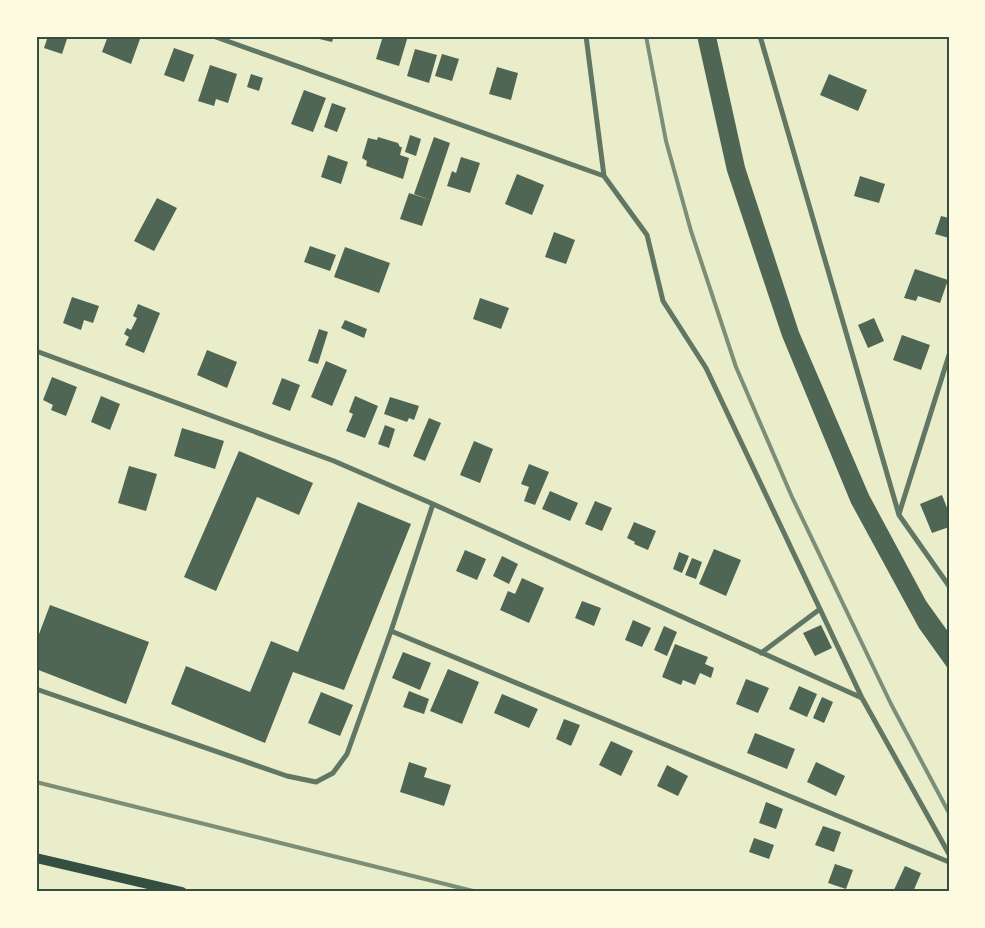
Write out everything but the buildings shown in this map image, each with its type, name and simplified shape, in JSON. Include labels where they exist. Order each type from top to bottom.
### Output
[{"type":"main road","points":[[36,858],[182,892]]},
{"type":"street","points":[[213,36],[604,176]]},
{"type":"street","points":[[586,36],[604,176],[647,235],[664,301],[706,368],[862,698],[949,854]]},
{"type":"street","points":[[760,36],[899,515],[949,586]]},
{"type":"street","points":[[36,351],[334,461],[862,698]]},
{"type":"street","points":[[899,515],[949,355]]},
{"type":"street","points":[[36,689],[287,776],[316,782],[333,773],[347,754],[391,631],[433,504]]},
{"type":"street","points":[[761,653],[820,609]]},
{"type":"street","points":[[391,631],[949,862]]},
{"type":"railway","points":[[646,36],[666,141],[691,231],[736,367],[792,497],[891,704],[949,813]]},
{"type":"railway","points":[[36,782],[477,892]]}]
